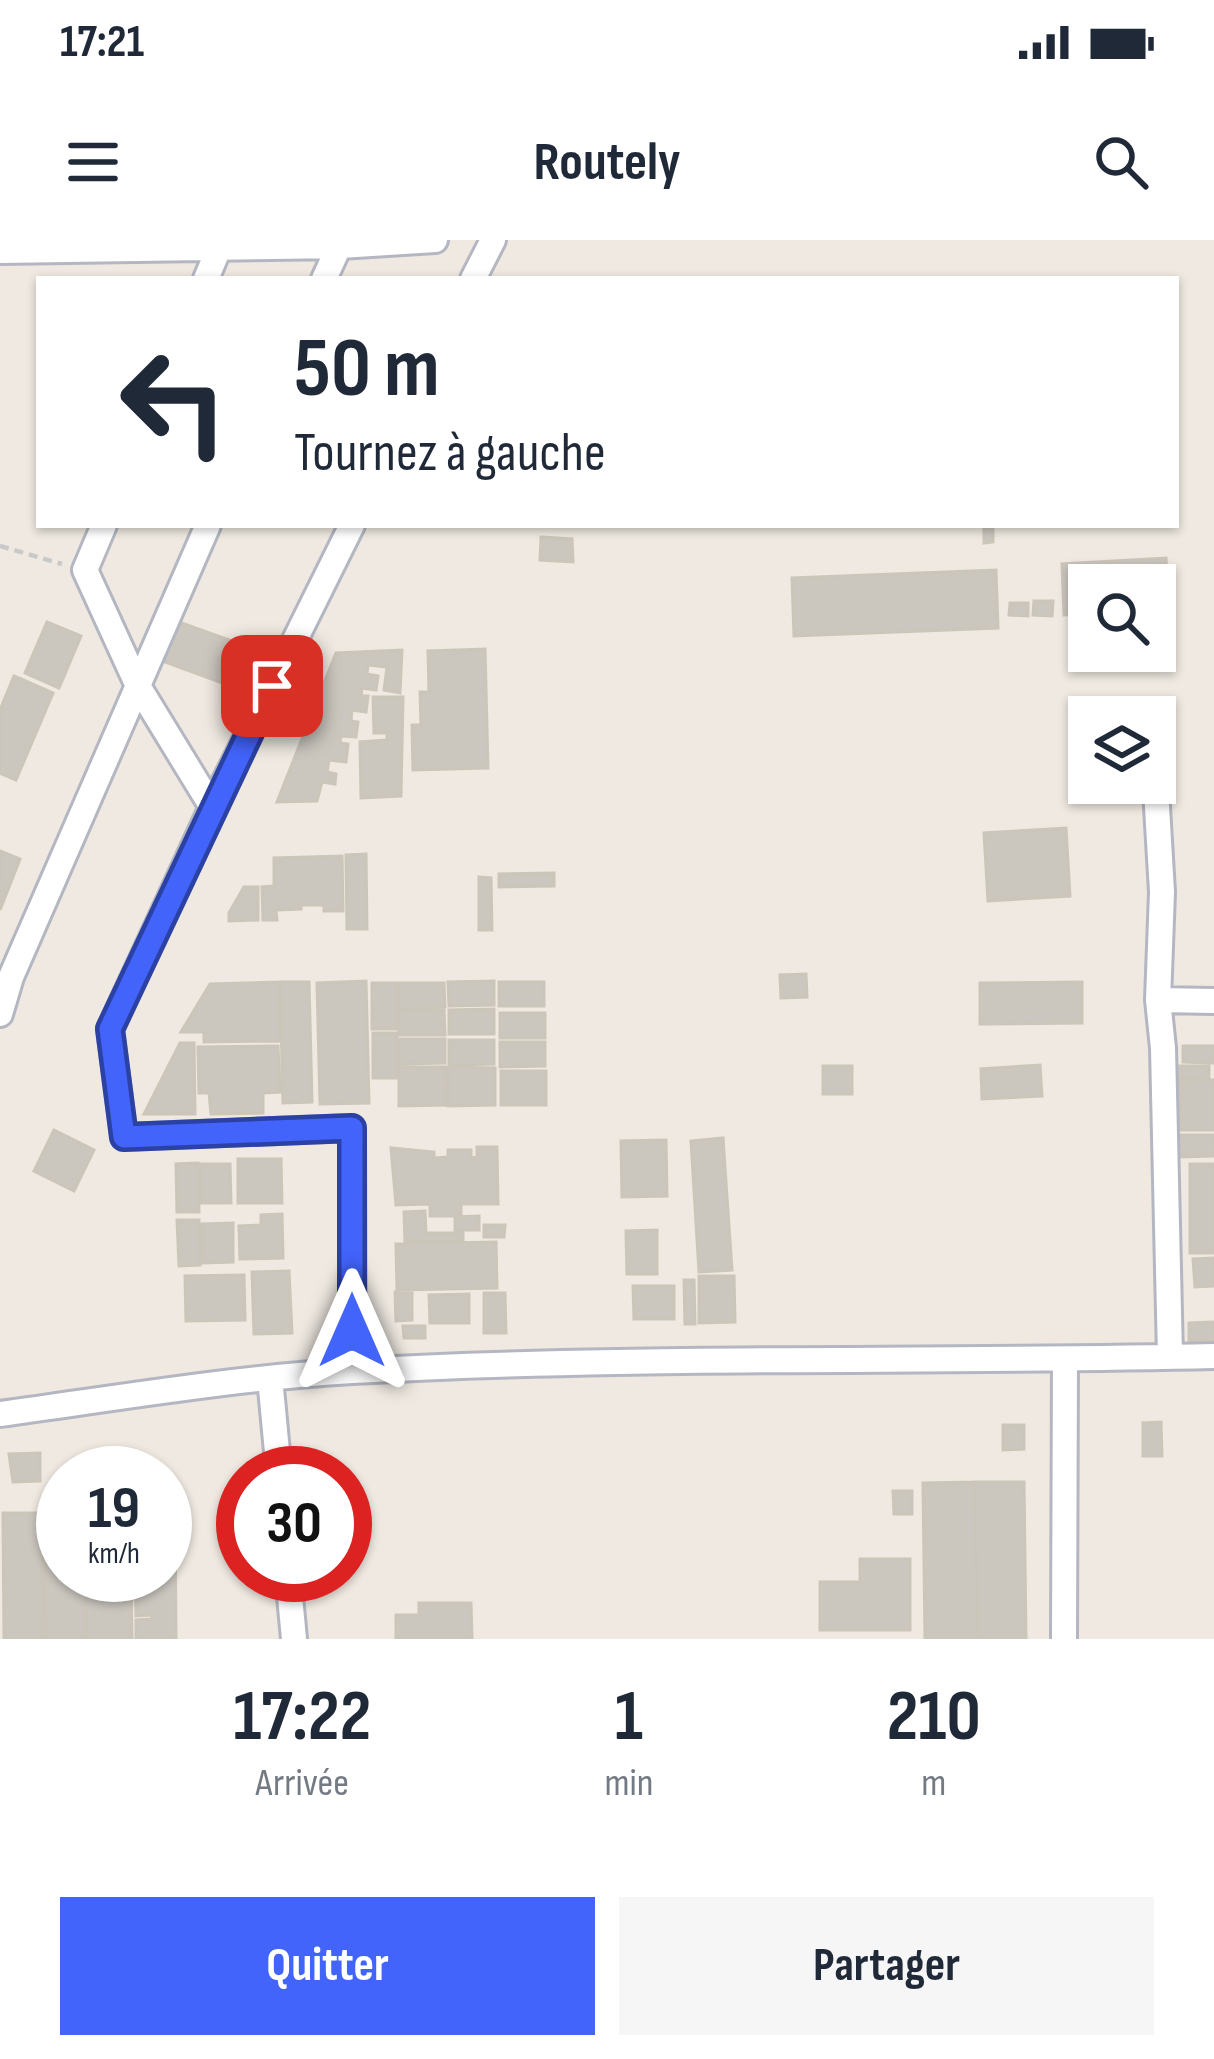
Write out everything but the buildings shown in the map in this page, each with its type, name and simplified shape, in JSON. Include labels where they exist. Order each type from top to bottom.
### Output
[{"type":"street","points":[[0,250],[435,240]]},
{"type":"street","points":[[475,276],[493,240]]},
{"type":"street","points":[[325,276],[339,242]]},
{"type":"street","points":[[207,276],[219,248]]},
{"type":"street","points":[[103,528],[85,570],[138,686],[212,807]]},
{"type":"street","points":[[0,1014],[11,976],[207,528]]},
{"type":"street","points":[[351,528],[212,807],[110,1029],[124,1137],[352,1128],[352,1371]]},
{"type":"street","points":[[1157,804],[1170,1357]]},
{"type":"street","points":[[1158,1000],[1214,1001]]},
{"type":"street","points":[[0,1414],[352,1371],[848,1358],[1065,1361],[1214,1356]]},
{"type":"street","points":[[1064,1639],[1065,1361]]},
{"type":"street","points":[[270,1378],[276,1446]]},
{"type":"street","points":[[291,1602],[294,1639]]},
{"type":"path","points":[[0,546],[85,570]]},
{"type":"route","points":[[272,686],[110,1029],[124,1137],[352,1128],[352,1331]]}]
